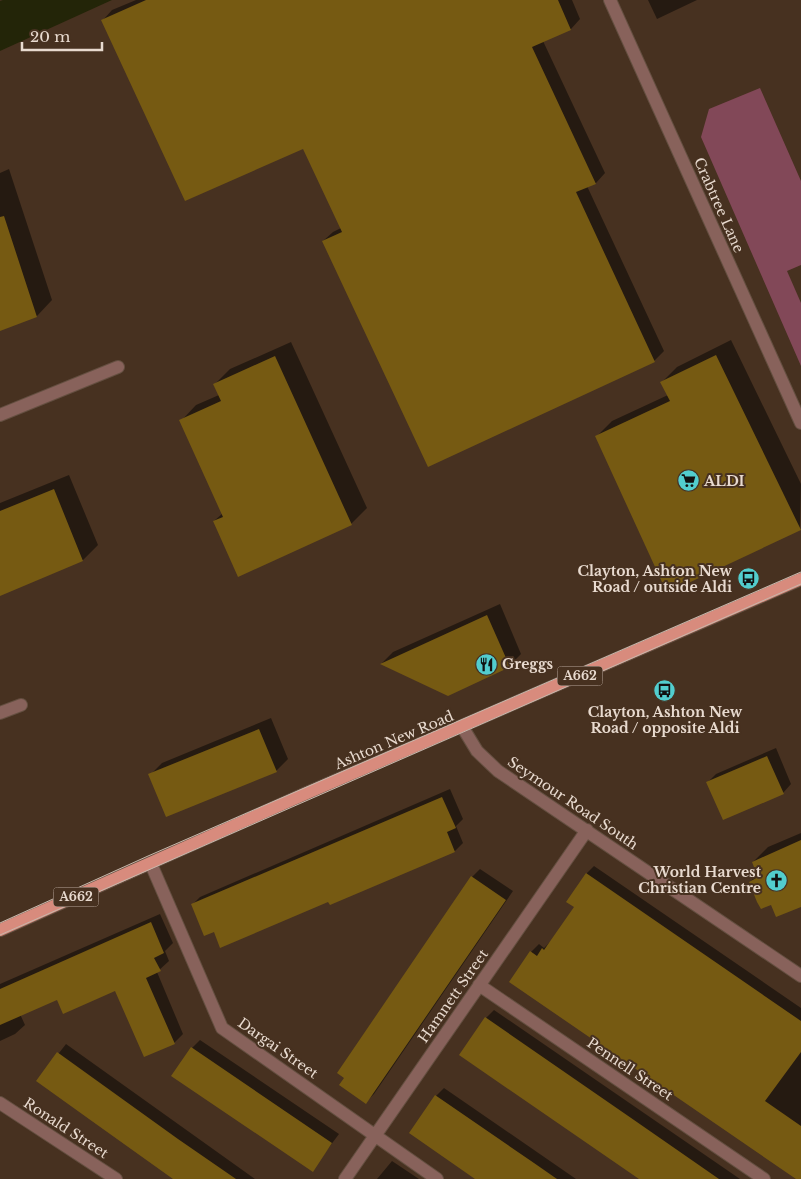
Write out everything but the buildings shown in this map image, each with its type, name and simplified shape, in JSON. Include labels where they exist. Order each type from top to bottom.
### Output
[{"type":"main road","name":"Ashton New Road","points":[[0,930],[152,864],[307,793],[463,728],[801,579]]},
{"type":"street","name":"Crabtree Lane","points":[[610,0],[801,423]]},
{"type":"street","points":[[0,415],[118,367]]},
{"type":"street","points":[[0,713],[21,705]]},
{"type":"street","name":"Seymour Road South","points":[[463,728],[476,751],[498,771],[801,976]]},
{"type":"street","name":"Hamnett Street","points":[[345,1179],[587,830]]},
{"type":"street","name":"Dargai Street","points":[[152,864],[222,1028],[438,1179]]},
{"type":"street","name":"Pennell Street","points":[[479,985],[764,1179]]},
{"type":"street","name":"Ronald Street","points":[[0,1103],[116,1179]]},
{"type":"shaded area","points":[[112,0],[0,51],[0,1]]},
{"type":"shaded area","points":[[760,88],[801,181],[801,265],[787,271],[801,303],[801,366],[701,137],[709,109]]},
{"type":"tram line","points":[[0,923],[148,856],[801,572]]},
{"type":"tram line","points":[[0,935],[801,584]]},
{"type":"place","name":"ALDI","points":[[688,481]]},
{"type":"place","name":"Clayton, Ashton New Road / outside Aldi","points":[[748,579]]},
{"type":"place","name":"Greggs","points":[[486,664]]},
{"type":"place","name":"Clayton, Ashton New Road / opposite Aldi","points":[[665,690]]},
{"type":"place","name":"World Harvest Christian Centre","points":[[777,880]]}]
